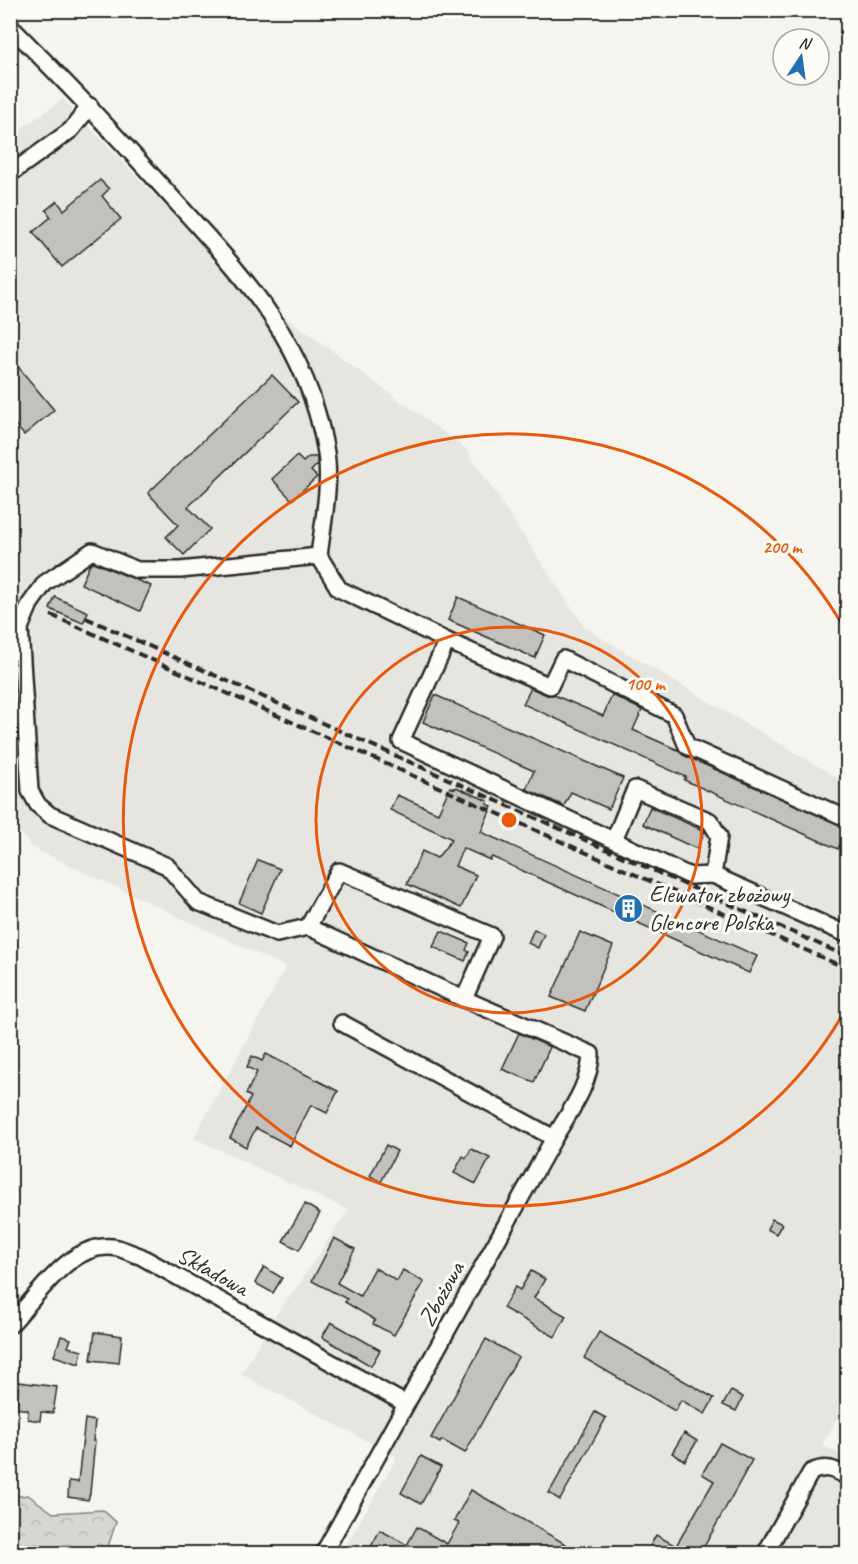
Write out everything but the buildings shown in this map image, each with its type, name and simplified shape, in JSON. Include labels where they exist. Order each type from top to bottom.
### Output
[{"type":"street","points":[[10,26],[90,106],[237,268],[268,310],[297,358],[312,396],[326,449],[328,470],[319,556],[339,590],[550,686],[563,659],[674,716],[687,746],[848,819]]},
{"type":"street","points":[[10,174],[70,130],[90,106]]},
{"type":"street","points":[[308,927],[339,871],[492,936],[464,999],[308,927],[277,934],[198,902],[166,866],[50,815],[38,805],[30,790],[20,628],[30,603],[45,583],[92,551],[137,570],[180,570],[319,556]]},
{"type":"street","points":[[447,641],[401,741],[690,876],[713,875],[846,934],[848,930]]},
{"type":"street","points":[[614,840],[635,789],[710,821],[719,836],[713,875]]},
{"type":"street","name":"Zbożowa","points":[[323,1554],[579,1096],[590,1068],[591,1054],[464,999]]},
{"type":"street","points":[[342,1023],[554,1138]]},
{"type":"street","name":"Składowa","points":[[10,1325],[73,1257],[90,1250],[105,1247],[118,1248],[140,1256],[406,1404]]},
{"type":"street","points":[[765,1554],[811,1472],[820,1468],[832,1468],[848,1477]]},
{"type":"shaded area","points":[[63,99],[235,280],[465,448],[585,628],[841,780],[847,786],[848,1399],[822,1445],[847,1458],[847,1553],[342,1553],[397,1457],[241,1374],[276,1315],[348,1210],[194,1138],[286,967],[31,847],[11,818],[11,136]]},
{"type":"green space","points":[[28,1495],[53,1513],[103,1510],[116,1522],[106,1553],[11,1553],[11,1497]]},
{"type":"railway","points":[[51,615],[848,969]]},
{"type":"railway","points":[[86,618],[848,957]]},
{"type":"place","name":"Elewator zbożowy Glencore Polska","points":[[628,908]]}]
